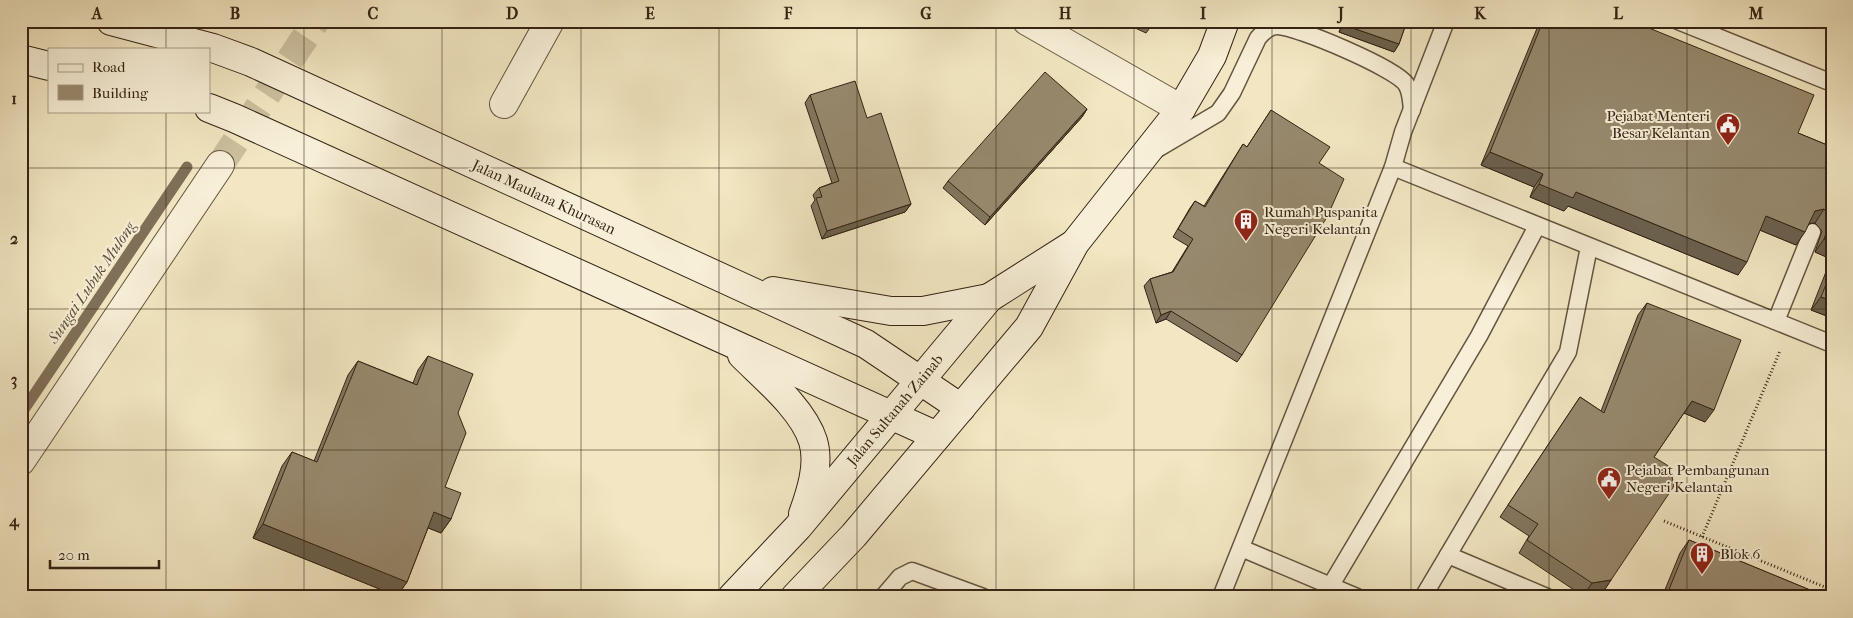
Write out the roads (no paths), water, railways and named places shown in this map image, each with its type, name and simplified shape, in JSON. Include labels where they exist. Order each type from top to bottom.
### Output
[{"type":"street","name":"Jalan Maulana Khurasan","points":[[110,21],[213,48],[252,62],[866,344],[961,408]]},
{"type":"street","points":[[504,104],[550,21]]},
{"type":"street","points":[[1027,21],[1181,109]]},
{"type":"street","name":"Jalan Sultanah Zainab","points":[[795,597],[854,535],[1030,327],[1075,243],[1181,109],[1212,56],[1225,21]]},
{"type":"street","points":[[21,59],[48,66]]},
{"type":"street","points":[[210,108],[938,436]]},
{"type":"street","points":[[21,461],[220,165]]},
{"type":"street","name":"Jalan Sultanah Zainab","points":[[732,597],[798,527],[989,298],[1075,243]]},
{"type":"street","points":[[730,282],[891,312],[923,311],[989,298]]},
{"type":"street","points":[[727,341],[782,394],[801,418],[813,442],[815,466],[811,494],[798,527]]},
{"type":"lane","points":[[1221,597],[1393,168],[1412,110],[1446,21]]},
{"type":"lane","points":[[1678,21],[1832,83]]},
{"type":"lane","points":[[1142,158],[1218,113],[1232,93],[1258,38],[1265,30],[1274,26],[1288,27],[1389,69],[1406,84],[1411,96],[1412,110]]},
{"type":"lane","points":[[1393,168],[1832,344]]},
{"type":"lane","points":[[1330,585],[1478,336],[1537,226]]},
{"type":"lane","points":[[1783,324],[1812,232]]},
{"type":"lane","points":[[1422,597],[1568,352],[1589,247]]},
{"type":"lane","points":[[1241,548],[1357,597]]},
{"type":"lane","points":[[1448,555],[1547,597]]},
{"type":"lane","points":[[883,597],[900,577],[912,571],[983,597]]},
{"type":"waterway","name":"Sungai Lubuk Mulong","points":[[21,414],[187,167]]},
{"type":"tunnel","points":[[220,165],[316,21]]},
{"type":"place","name":"Pejabat Menteri Besar Kelantan","points":[[1728,146]]},
{"type":"place","name":"Rumah Puspanita Negeri Kelantan","points":[[1246,242]]},
{"type":"place","name":"Pejabat Pembangunan Negeri Kelantan","points":[[1609,500]]},
{"type":"place","name":"Blok 6","points":[[1702,575]]}]
